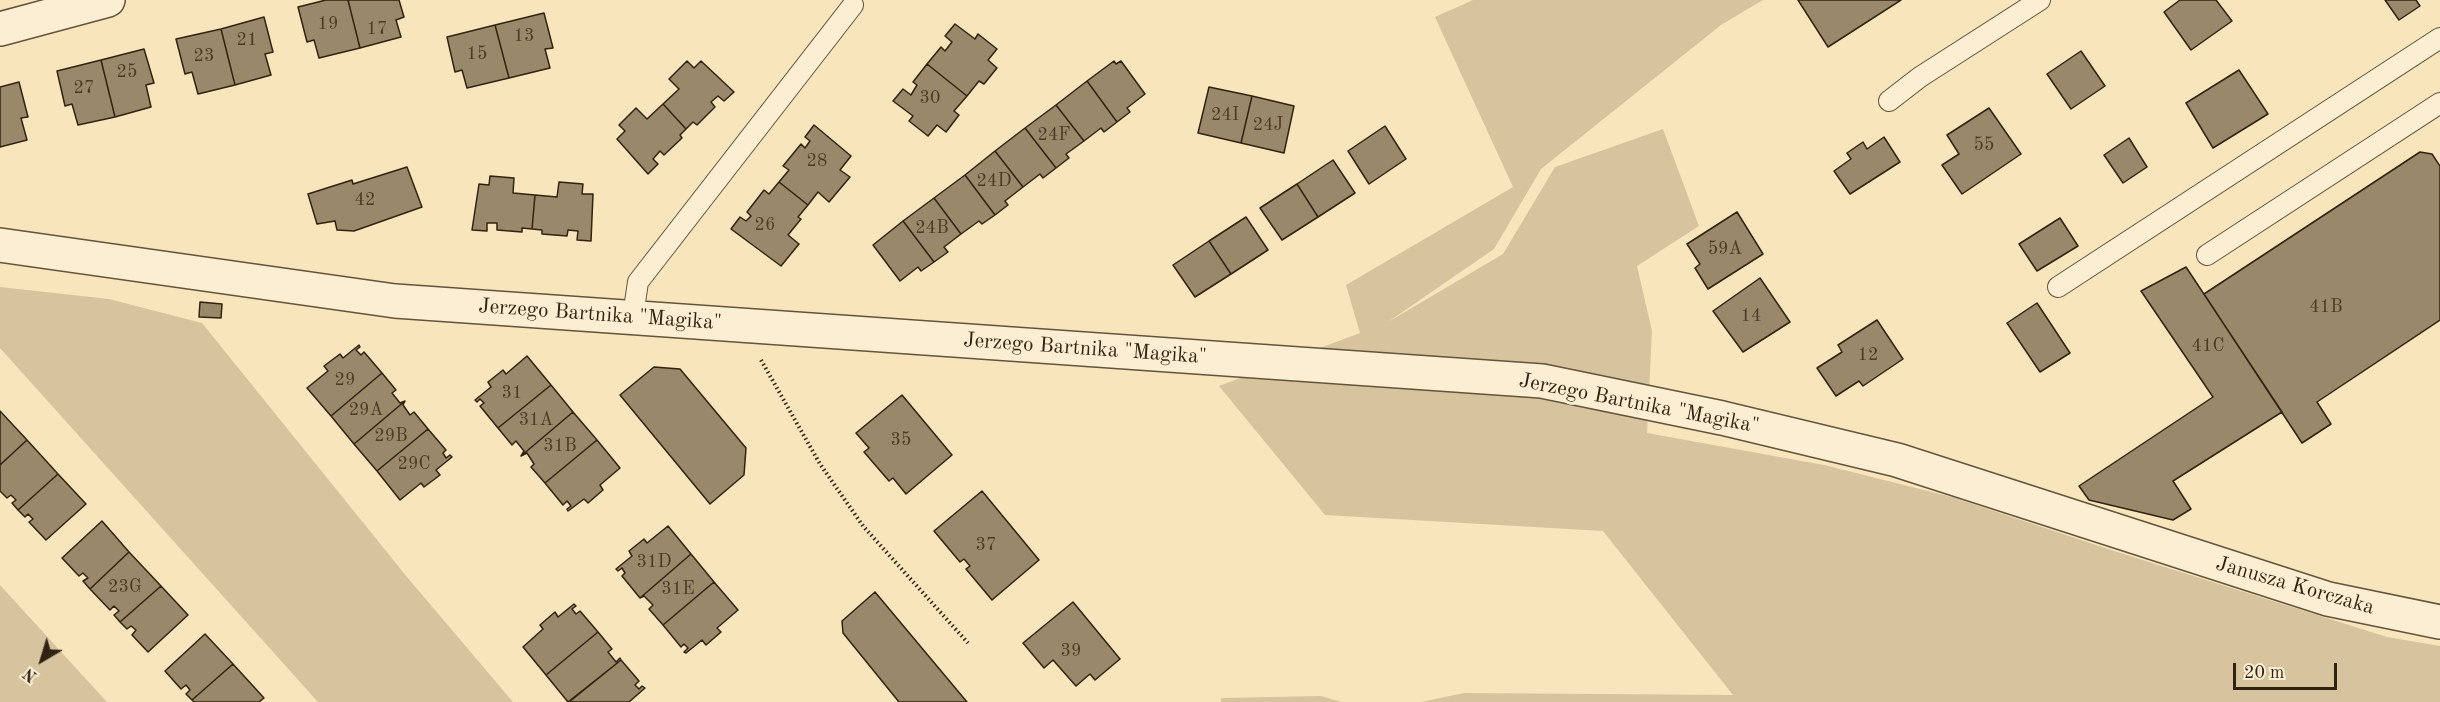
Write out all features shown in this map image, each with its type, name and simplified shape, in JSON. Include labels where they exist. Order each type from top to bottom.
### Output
[{"type":"street","points":[[0,29],[108,0]]},
{"type":"street","name":"Jerzego Bartnika \"Magika\"","points":[[0,245],[395,301],[1542,381],[1722,418],[1897,460],[2151,544]]},
{"type":"street","name":"Janusza Korczaka","points":[[2151,544],[2328,599],[2440,622]]},
{"type":"lane","points":[[1889,101],[1920,77],[2040,0]]},
{"type":"lane","points":[[633,316],[638,282],[854,5]]},
{"type":"lane","points":[[2058,287],[2440,38]]},
{"type":"lane","points":[[2207,255],[2440,103]]},
{"type":"path","points":[[744,324],[772,382],[820,464],[863,526],[969,643]]},
{"type":"shaded area","points":[[1473,0],[1763,0],[1721,25],[1541,169],[1494,249],[1388,322],[1503,254],[1555,167],[1663,129],[1699,226],[1637,266],[1652,331],[1647,433],[1824,465],[1952,497],[2387,637],[2440,646],[2440,702],[1421,702],[1464,693],[1733,695],[1603,531],[1325,515],[1219,386],[1360,333],[1346,285],[1513,187],[1435,17]]},
{"type":"shaded area","points":[[0,287],[109,299],[202,323],[407,577],[513,702],[318,702],[0,348]]},
{"type":"shaded area","points":[[0,585],[107,702],[0,702]]},
{"type":"shaded area","points":[[1321,696],[1342,702],[1221,702],[1221,698]]},
{"type":"building","points":[[326,0],[348,0],[360,48],[319,58],[314,40],[307,42],[298,7]]},
{"type":"building","points":[[348,0],[399,0],[404,17],[396,20],[401,37],[360,48]]},
{"type":"building","points":[[1798,0],[1901,0],[1828,47]]},
{"type":"building","points":[[2180,0],[2216,0],[2232,21],[2191,50],[2164,12]]},
{"type":"building","points":[[2385,0],[2416,0],[2420,6],[2399,20]]},
{"type":"building","points":[[544,13],[553,48],[545,49],[550,68],[509,78],[495,25]]},
{"type":"building","points":[[264,17],[273,52],[265,54],[271,75],[235,85],[221,29]]},
{"type":"building","points":[[955,24],[975,39],[978,34],[997,49],[988,60],[997,68],[984,84],[979,81],[967,96],[927,64],[941,47],[945,51],[952,42],[945,36]]},
{"type":"building","points":[[495,25],[509,78],[467,88],[462,70],[455,72],[447,37]]},
{"type":"building","points":[[221,29],[235,85],[198,94],[192,72],[185,74],[176,39]]},
{"type":"building","points":[[144,49],[154,83],[146,85],[151,107],[115,117],[101,60]]},
{"type":"building","points":[[2081,51],[2105,86],[2071,109],[2047,74]]},
{"type":"building","points":[[101,60],[115,117],[78,125],[72,104],[65,106],[57,71]]},
{"type":"building","points":[[687,61],[694,68],[701,61],[734,92],[724,101],[718,96],[711,102],[715,107],[697,125],[693,122],[686,129],[663,104],[679,89],[669,79]]},
{"type":"building","points":[[1114,61],[1116,64],[1121,61],[1145,94],[1127,108],[1130,112],[1117,122],[1087,81]]},
{"type":"building","points":[[927,64],[967,96],[954,111],[959,115],[946,132],[937,125],[928,136],[909,121],[913,116],[893,101],[903,89],[911,95],[917,85],[913,82]]},
{"type":"building","points":[[2239,70],[2268,114],[2213,148],[2186,103]]},
{"type":"building","points":[[1087,81],[1117,122],[1104,132],[1101,128],[1084,141],[1056,105]]},
{"type":"building","points":[[19,82],[28,117],[21,118],[27,140],[0,147],[0,87]]},
{"type":"building","points":[[1209,87],[1252,96],[1241,143],[1198,133]]},
{"type":"building","points":[[1252,96],[1294,106],[1284,153],[1241,143]]},
{"type":"building","points":[[663,104],[686,129],[680,135],[682,138],[664,155],[660,151],[653,159],[658,164],[648,174],[617,139],[625,131],[619,125],[636,108],[647,119]]},
{"type":"building","points":[[1056,105],[1084,141],[1066,154],[1069,158],[1056,168],[1025,128]]},
{"type":"building","points":[[1989,108],[2021,154],[1962,194],[1942,165],[1959,154],[1947,135]]},
{"type":"building","points":[[814,125],[851,156],[840,170],[850,177],[829,202],[818,192],[808,205],[779,182],[789,170],[783,166],[801,144],[805,148],[810,141],[805,137]]},
{"type":"building","points":[[1385,126],[1406,159],[1369,184],[1348,151]]},
{"type":"building","points":[[1025,128],[1056,168],[1043,178],[1040,174],[1023,187],[995,151]]},
{"type":"building","points":[[1884,137],[1900,162],[1850,194],[1834,171],[1851,159],[1847,153],[1863,142],[1867,149]]},
{"type":"building","points":[[2129,138],[2147,167],[2123,183],[2104,155]]},
{"type":"building","points":[[995,151],[1023,187],[1005,201],[1008,205],[995,215],[965,175]]},
{"type":"building","points":[[2420,152],[2432,154],[2440,166],[2440,320],[2317,402],[2331,424],[2302,443],[2204,294]]},
{"type":"building","points":[[1333,160],[1355,193],[1318,217],[1297,184]]},
{"type":"building","points":[[407,167],[422,207],[354,231],[337,230],[335,221],[317,224],[308,194],[352,180],[353,184]]},
{"type":"building","points":[[965,175],[995,215],[982,224],[979,221],[961,234],[934,198]]},
{"type":"building","points":[[490,176],[514,178],[513,193],[535,195],[532,229],[522,228],[522,232],[497,230],[497,223],[487,223],[487,231],[472,230],[479,184],[489,185]]},
{"type":"building","points":[[559,182],[583,184],[582,194],[593,194],[591,241],[577,240],[578,231],[568,230],[567,236],[542,234],[542,230],[532,229],[535,195],[557,197]]},
{"type":"building","points":[[779,182],[808,205],[798,217],[801,219],[788,235],[799,244],[781,266],[731,229],[740,217],[746,221],[751,216],[747,212],[764,190],[769,194]]},
{"type":"building","points":[[1297,184],[1318,217],[1282,240],[1260,208]]},
{"type":"building","points":[[934,198],[961,234],[944,247],[948,252],[934,262],[903,221]]},
{"type":"building","points":[[1737,212],[1763,254],[1708,289],[1695,268],[1700,264],[1687,244]]},
{"type":"building","points":[[1246,217],[1268,250],[1231,274],[1209,241]]},
{"type":"building","points":[[2060,218],[2078,246],[2037,271],[2019,244]]},
{"type":"building","points":[[903,221],[934,262],[921,271],[918,267],[900,281],[873,245]]},
{"type":"building","points":[[1209,241],[1231,274],[1195,297],[1173,265]]},
{"type":"building","points":[[2186,267],[2282,412],[2173,481],[2191,509],[2173,520],[2089,500],[2079,486],[2213,397],[2141,291]]},
{"type":"building","points":[[1760,278],[1790,322],[1743,352],[1713,311]]},
{"type":"building","points":[[200,302],[222,304],[221,318],[199,317]]},
{"type":"building","points":[[2037,303],[2070,353],[2040,372],[2007,323]]},
{"type":"building","points":[[1877,320],[1903,359],[1863,386],[1859,381],[1836,396],[1817,368],[1842,352],[1838,345]]},
{"type":"building","points":[[359,345],[360,347],[356,350],[361,355],[364,352],[382,373],[331,416],[307,388],[328,371],[324,366],[340,354],[343,358]]},
{"type":"building","points":[[527,356],[551,385],[498,428],[480,406],[484,403],[480,399],[477,402],[475,400],[491,387],[488,382],[503,370],[506,374]]},
{"type":"building","points":[[654,367],[680,369],[746,448],[744,475],[710,504],[620,395]]},
{"type":"building","points":[[382,373],[396,390],[392,393],[400,403],[405,401],[354,444],[331,416]]},
{"type":"building","points":[[551,385],[573,412],[521,456],[524,451],[516,441],[512,445],[498,428]]},
{"type":"building","points":[[902,395],[952,455],[906,494],[893,478],[889,481],[864,452],[869,448],[856,433]]},
{"type":"building","points":[[405,401],[403,405],[410,415],[414,412],[428,429],[377,471],[354,444]]},
{"type":"building","points":[[0,411],[27,440],[0,465]]},
{"type":"building","points":[[573,412],[597,440],[545,483],[531,467],[534,464],[527,453],[521,456]]},
{"type":"building","points":[[428,429],[446,450],[443,453],[446,458],[450,455],[452,457],[436,470],[440,475],[424,487],[421,483],[400,500],[377,471]]},
{"type":"building","points":[[27,440],[58,474],[18,510],[12,503],[16,500],[11,495],[7,498],[0,491],[0,465]]},
{"type":"building","points":[[597,440],[620,468],[600,485],[603,490],[588,503],[584,499],[568,511],[567,509],[571,506],[567,501],[563,505],[545,483]]},
{"type":"building","points":[[58,474],[86,504],[46,540],[29,522],[33,519],[28,514],[25,517],[18,510]]},
{"type":"building","points":[[982,491],[1039,560],[992,600],[966,569],[970,566],[964,559],[960,562],[934,531]]},
{"type":"building","points":[[102,521],[129,552],[90,589],[83,581],[88,578],[83,573],[79,576],[62,558]]},
{"type":"building","points":[[668,526],[691,554],[640,598],[622,576],[625,573],[622,568],[618,571],[616,569],[632,556],[629,551],[644,539],[647,543]]},
{"type":"building","points":[[129,552],[161,586],[120,622],[114,615],[119,611],[114,606],[110,610],[90,589]]},
{"type":"building","points":[[691,554],[714,582],[663,625],[649,609],[653,605],[644,596],[640,598]]},
{"type":"building","points":[[714,582],[738,610],[717,628],[721,632],[706,645],[702,640],[686,653],[684,652],[688,648],[684,644],[681,647],[663,625]]},
{"type":"building","points":[[161,586],[188,615],[148,652],[132,635],[136,630],[131,626],[127,629],[120,622]]},
{"type":"building","points":[[875,592],[967,702],[899,702],[843,633],[842,621]]},
{"type":"building","points":[[1073,602],[1120,659],[1095,680],[1090,674],[1076,686],[1053,660],[1044,668],[1023,643]]},
{"type":"building","points":[[574,604],[576,606],[572,609],[576,614],[580,611],[598,632],[546,675],[523,647],[543,629],[540,625],[555,612],[558,617]]},
{"type":"building","points":[[598,632],[612,649],[608,652],[616,662],[620,658],[621,660],[568,702],[546,675]]},
{"type":"building","points":[[205,634],[233,664],[192,700],[186,694],[190,690],[186,685],[181,689],[165,671]]},
{"type":"building","points":[[621,660],[639,681],[635,685],[639,689],[642,686],[645,688],[629,702],[569,702]]},
{"type":"building","points":[[233,664],[264,698],[259,702],[194,702],[192,700]]}]
